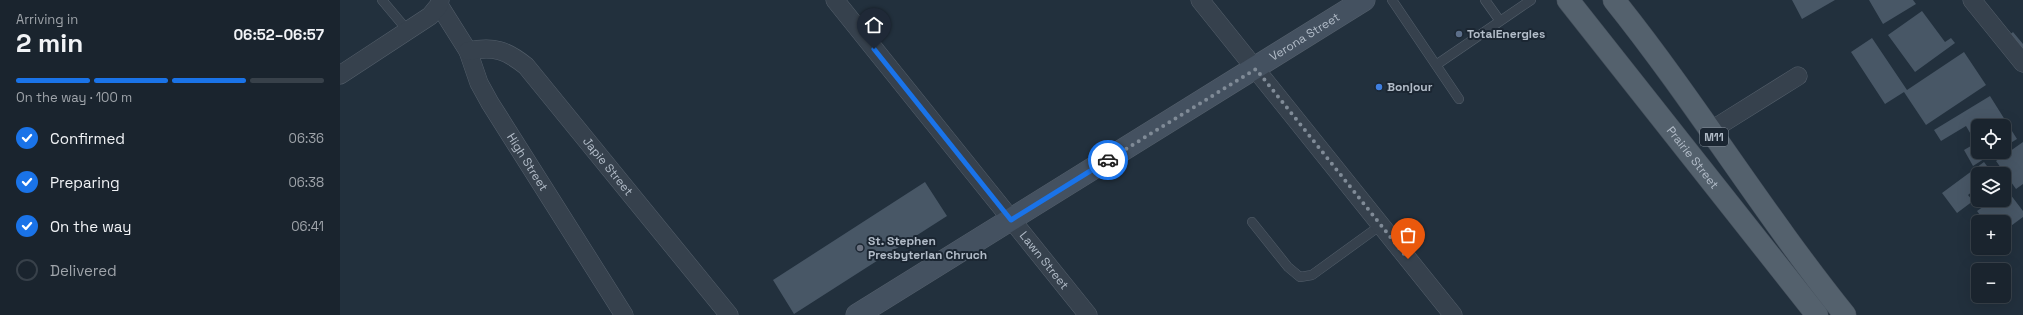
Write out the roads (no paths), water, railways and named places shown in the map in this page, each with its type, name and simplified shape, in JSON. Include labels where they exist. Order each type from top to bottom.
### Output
[{"type":"main road","name":"Verona Street","points":[[857,315],[1256,69],[1364,0]]},
{"type":"main road","name":"Prairie Street","points":[[1568,0],[1817,315]]},
{"type":"main road","name":"M11","points":[[1614,0],[1710,131],[1790,244],[1845,315]]},
{"type":"street","name":"Lawn Street","points":[[836,0],[1088,315]]},
{"type":"street","points":[[1200,0],[1453,315]]},
{"type":"street","points":[[1972,0],[2023,63]]},
{"type":"street","points":[[340,75],[408,31],[436,7]]},
{"type":"street","name":"High Street","points":[[436,7],[468,51],[479,83],[490,103],[624,315]]},
{"type":"street","name":"Japie Street","points":[[468,51],[485,48],[498,50],[515,57],[526,66],[729,315]]},
{"type":"street","points":[[1710,131],[1798,76]]},
{"type":"lane","points":[[382,0],[408,31]]},
{"type":"lane","points":[[1392,0],[1459,99]]},
{"type":"lane","points":[[1485,0],[1500,21]]},
{"type":"lane","points":[[1436,65],[1531,0]]},
{"type":"lane","points":[[1252,222],[1288,267],[1300,276],[1312,275],[1381,225]]},
{"type":"place","name":"TotalEnergies","points":[[1459,34]]},
{"type":"place","name":"Bonjour","points":[[1379,87]]},
{"type":"place","name":"St. Stephen Presbyterian Chruch","points":[[860,248]]}]
